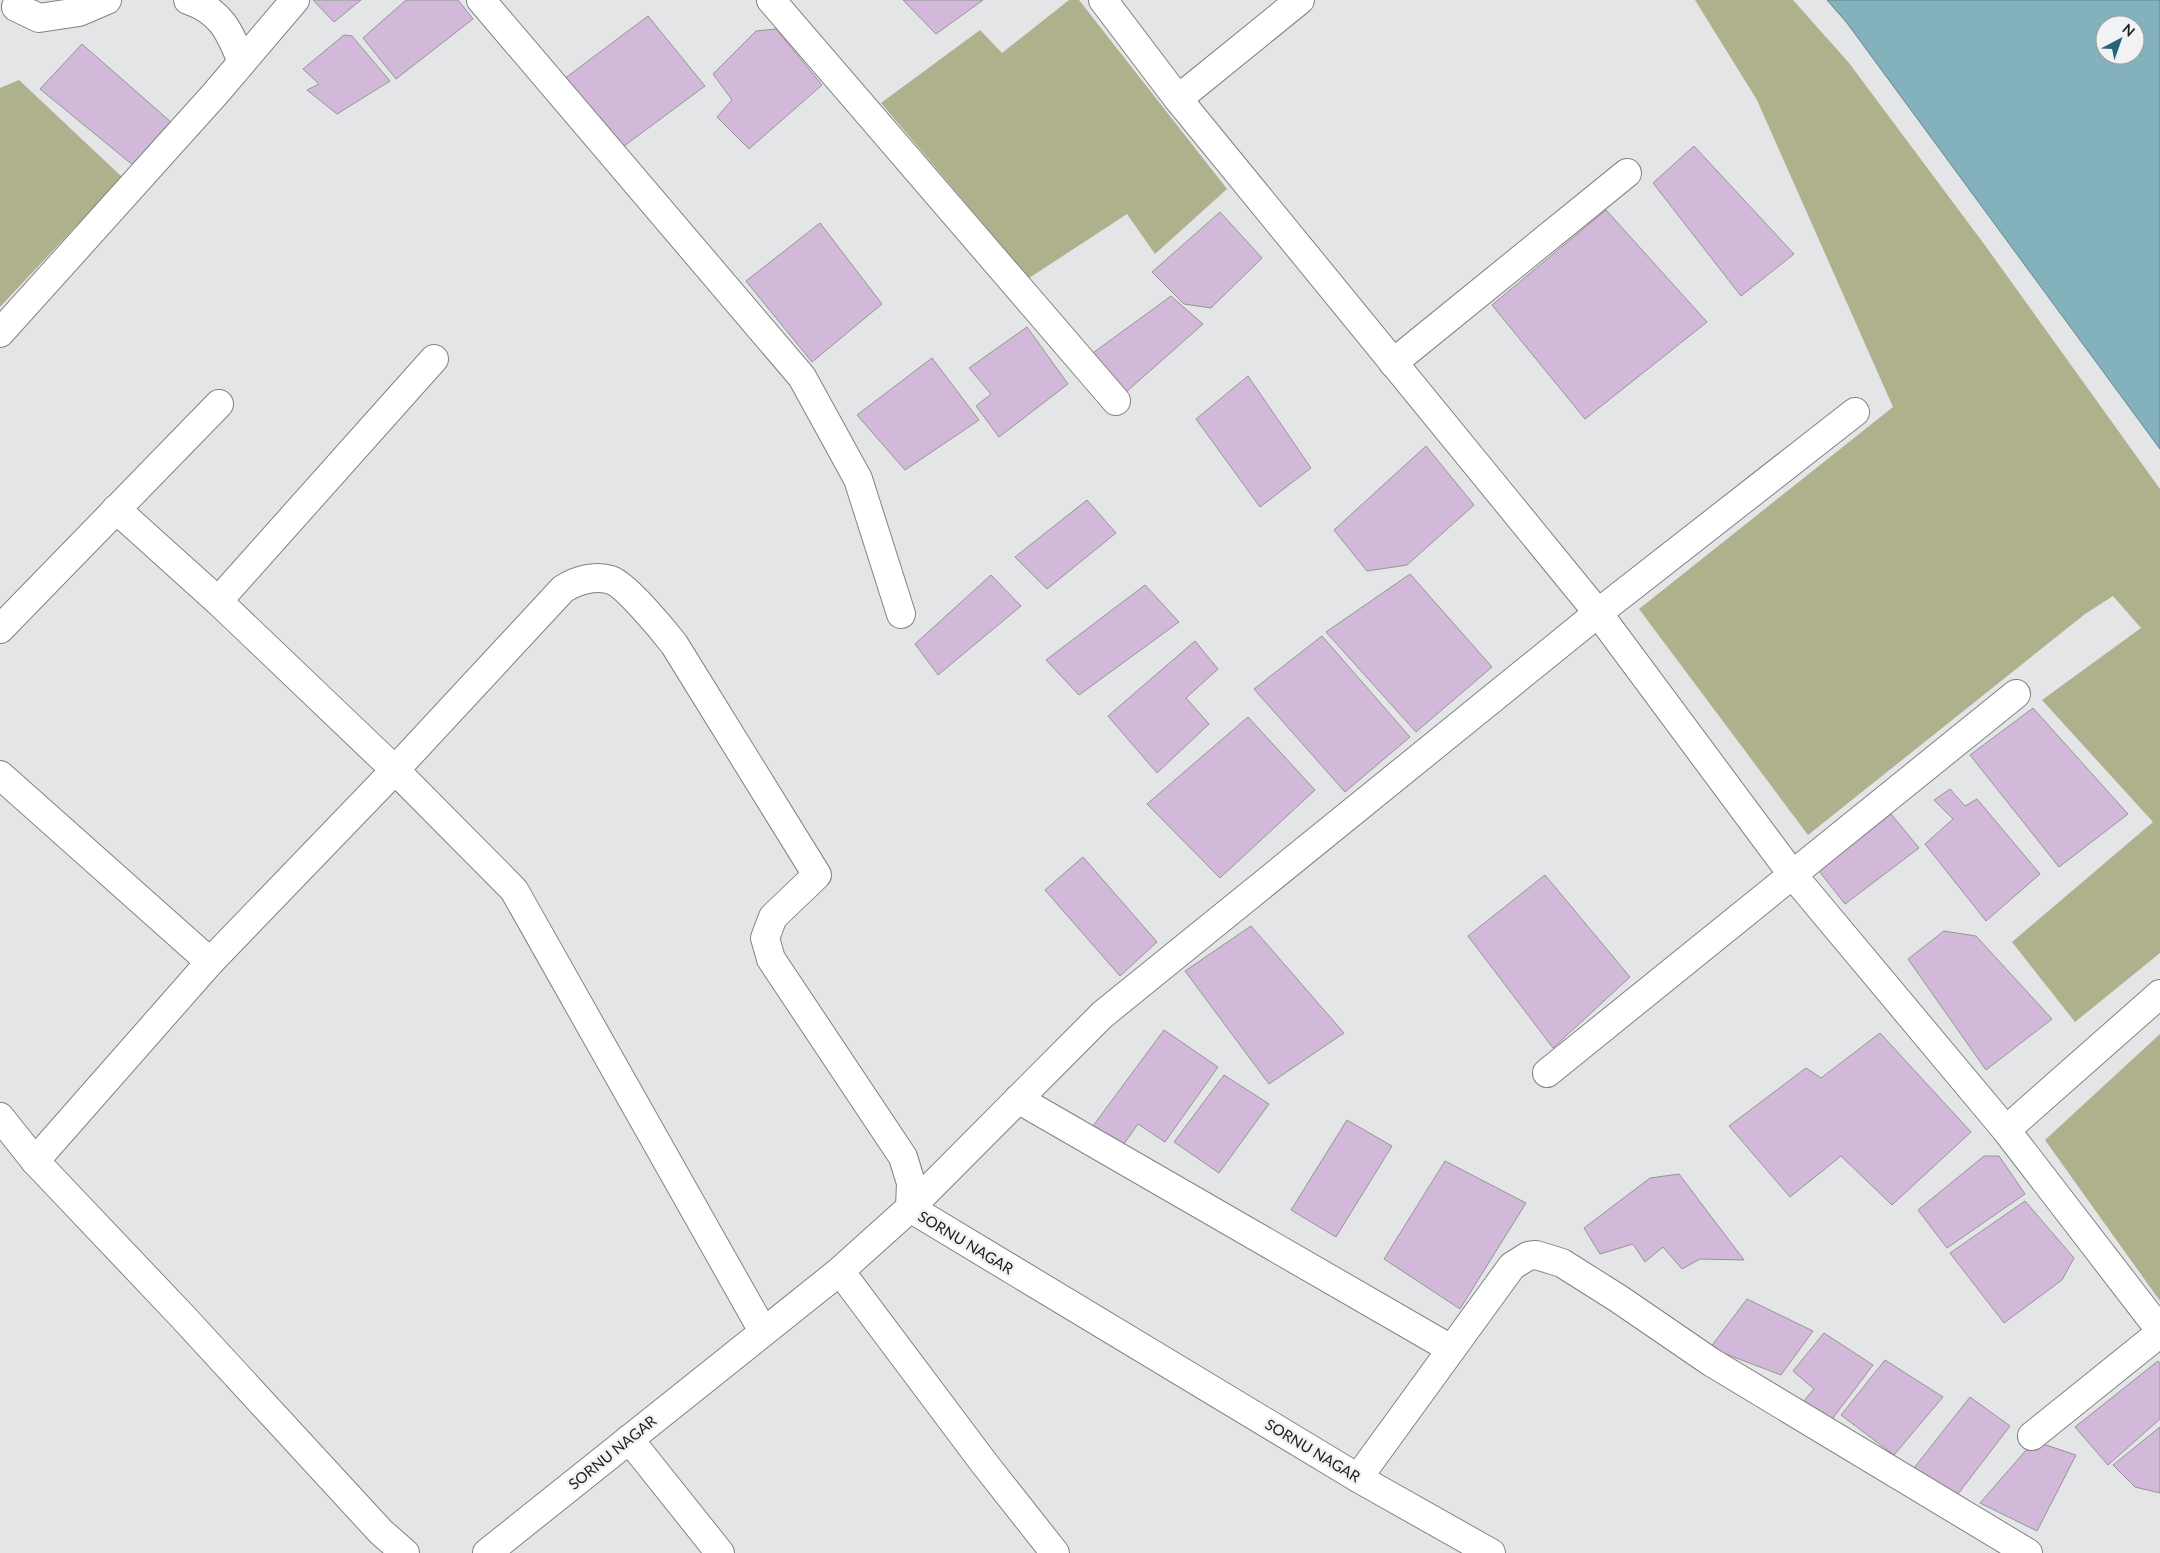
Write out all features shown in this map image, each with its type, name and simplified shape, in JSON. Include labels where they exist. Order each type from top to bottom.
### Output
[{"type":"street","points":[[16,7],[39,18],[79,12],[106,0]]},
{"type":"street","points":[[188,0],[202,5],[219,17],[232,36],[242,62]]},
{"type":"street","points":[[0,333],[242,62],[294,0]]},
{"type":"street","points":[[481,0],[802,377],[858,479],[901,614]]},
{"type":"street","points":[[771,0],[1116,401]]},
{"type":"street","points":[[1103,0],[1178,99],[1598,614],[1792,874],[2006,1130],[2160,1331],[2032,1436]]},
{"type":"street","points":[[1178,99],[1300,0]]},
{"type":"street","points":[[1393,363],[1627,173]]},
{"type":"street","points":[[218,601],[434,358]]},
{"type":"street","points":[[0,629],[219,404]]},
{"type":"street","points":[[910,1208],[1102,1015],[1598,614],[1855,412]]},
{"type":"street","points":[[116,509],[218,601],[395,770],[514,890],[763,1331]]},
{"type":"street","points":[[35,1160],[210,962],[395,770],[563,588],[572,582],[601,578],[613,580],[646,611],[674,644],[817,875],[772,917],[765,938],[771,959],[903,1157],[910,1183],[910,1208]]},
{"type":"street","points":[[1546,1074],[2016,694]]},
{"type":"street","points":[[0,775],[210,962]]},
{"type":"street","points":[[2006,1130],[2160,994]]},
{"type":"street","points":[[1018,1099],[1451,1349]]},
{"type":"street","points":[[0,1117],[35,1160],[381,1532],[404,1553]]},
{"type":"street","name":"SORNU NAGAR","points":[[487,1553],[840,1271],[910,1208],[1358,1478],[1491,1553]]},
{"type":"street","points":[[1358,1478],[1512,1266],[1528,1256],[1544,1256],[1562,1263],[1619,1299],[1711,1362],[2028,1553]]},
{"type":"street","points":[[840,1271],[978,1456],[1055,1553]]},
{"type":"street","points":[[629,1439],[720,1553]]},
{"type":"green space","points":[[1069,0],[1079,0],[1227,189],[1155,254],[1127,214],[1029,278],[881,103],[980,30],[1002,53]]},
{"type":"green space","points":[[1695,0],[1793,0],[1849,63],[1984,244],[2160,489],[2160,953],[2075,1022],[2012,942],[2153,822],[2042,700],[2141,628],[2113,596],[2085,614],[1808,835],[1639,609],[1893,407],[1757,100]]},
{"type":"green space","points":[[19,80],[122,177],[0,307],[0,88]]},
{"type":"green space","points":[[2160,1034],[2160,1301],[2045,1140]]},
{"type":"water","points":[[1827,0],[2160,0],[2160,449],[1847,23]]},
{"type":"building","points":[[313,0],[361,0],[334,22]]},
{"type":"building","points":[[406,0],[458,0],[473,19],[396,79],[363,38]]},
{"type":"building","points":[[903,0],[983,0],[936,34]]},
{"type":"building","points":[[648,16],[705,86],[620,149],[564,79]]},
{"type":"building","points":[[776,29],[822,85],[749,149],[717,117],[732,100],[713,74],[756,31]]},
{"type":"building","points":[[344,35],[352,36],[390,81],[337,114],[307,90],[319,84],[303,69]]},
{"type":"building","points":[[82,44],[172,123],[134,166],[40,89]]},
{"type":"building","points":[[1694,146],[1794,254],[1741,296],[1653,183]]},
{"type":"building","points":[[1606,210],[1707,322],[1585,419],[1492,305]]},
{"type":"building","points":[[1220,212],[1262,258],[1211,308],[1184,304],[1152,272]]},
{"type":"building","points":[[820,223],[882,304],[812,362],[746,281]]},
{"type":"building","points":[[1171,296],[1203,324],[1125,393],[1086,358]]},
{"type":"building","points":[[1027,327],[1068,384],[999,437],[976,406],[991,394],[969,368]]},
{"type":"building","points":[[932,358],[979,420],[905,470],[857,415]]},
{"type":"building","points":[[1248,376],[1311,468],[1260,507],[1196,419]]},
{"type":"building","points":[[1426,446],[1474,505],[1407,565],[1367,571],[1334,530]]},
{"type":"building","points":[[1087,500],[1116,533],[1047,589],[1015,557]]},
{"type":"building","points":[[1410,574],[1492,667],[1416,732],[1326,632]]},
{"type":"building","points":[[991,575],[1021,606],[938,675],[915,644]]},
{"type":"building","points":[[1145,585],[1179,622],[1079,695],[1046,660]]},
{"type":"building","points":[[1322,636],[1410,737],[1345,792],[1254,689]]},
{"type":"building","points":[[1195,641],[1218,669],[1186,698],[1209,724],[1157,773],[1108,716]]},
{"type":"building","points":[[2033,708],[2128,814],[2059,867],[1970,755]]},
{"type":"building","points":[[1248,717],[1315,790],[1220,878],[1147,804]]},
{"type":"building","points":[[1950,789],[1965,806],[1977,799],[2040,874],[1986,921],[1925,844],[1953,819],[1934,800]]},
{"type":"building","points":[[1891,814],[1919,848],[1845,904],[1819,871]]},
{"type":"building","points":[[1083,857],[1157,942],[1120,976],[1045,890]]},
{"type":"building","points":[[1545,875],[1630,977],[1553,1048],[1468,936]]},
{"type":"building","points":[[1251,926],[1344,1033],[1269,1084],[1185,971]]},
{"type":"building","points":[[1944,931],[1976,936],[2052,1019],[1986,1070],[1908,959]]},
{"type":"building","points":[[1164,1030],[1218,1067],[1165,1142],[1138,1124],[1121,1148],[1090,1130]]},
{"type":"building","points":[[1880,1033],[1971,1132],[1892,1205],[1841,1156],[1790,1197],[1729,1126],[1806,1068],[1821,1078]]},
{"type":"building","points":[[1224,1075],[1269,1104],[1219,1173],[1174,1142]]},
{"type":"building","points":[[1347,1120],[1392,1146],[1336,1237],[1291,1210]]},
{"type":"building","points":[[1984,1156],[1999,1156],[2025,1194],[1947,1248],[1918,1210]]},
{"type":"building","points":[[1445,1161],[1526,1203],[1460,1309],[1384,1259]]},
{"type":"building","points":[[1679,1174],[1744,1260],[1700,1259],[1682,1269],[1663,1247],[1645,1262],[1633,1244],[1600,1254],[1584,1228],[1650,1178]]},
{"type":"building","points":[[2025,1201],[2074,1258],[2062,1280],[2004,1323],[1950,1253]]},
{"type":"building","points":[[1747,1299],[1813,1331],[1781,1375],[1710,1348]]},
{"type":"building","points":[[1824,1333],[1873,1365],[1830,1422],[1802,1403],[1814,1389],[1793,1371]]},
{"type":"building","points":[[1885,1360],[1943,1397],[1894,1455],[1841,1415]]},
{"type":"building","points":[[2158,1361],[2160,1363],[2160,1419],[2108,1465],[2075,1427]]},
{"type":"building","points":[[1970,1397],[2010,1426],[1958,1494],[1914,1468]]},
{"type":"building","points":[[2160,1427],[2160,1493],[2135,1487],[2113,1465]]},
{"type":"building","points":[[2034,1441],[2076,1455],[2037,1531],[1980,1503]]}]
